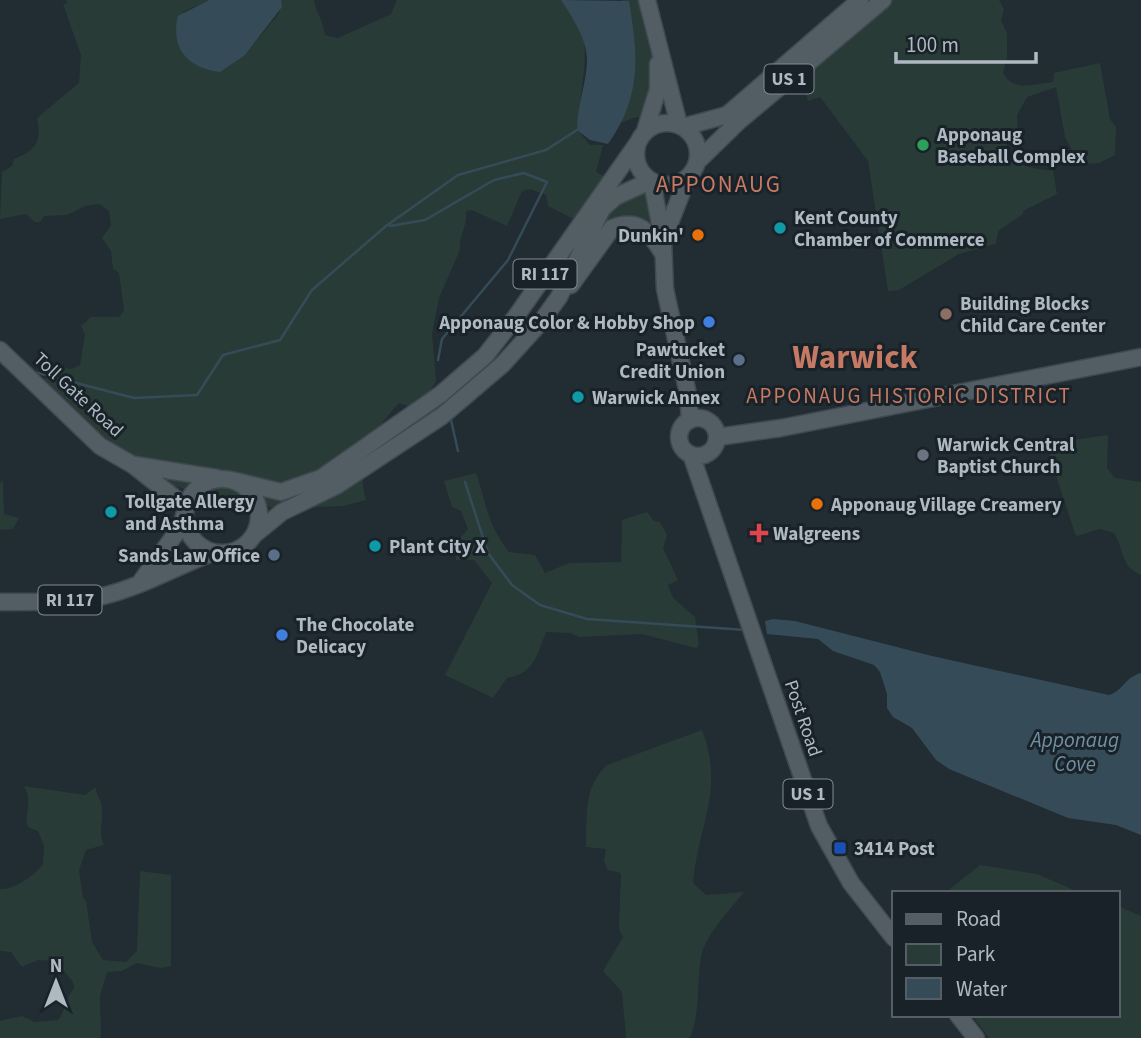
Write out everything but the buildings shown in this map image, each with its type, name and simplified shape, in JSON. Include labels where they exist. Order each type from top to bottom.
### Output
[{"type":"main road","points":[[647,0],[681,126],[693,136],[698,148],[698,161]]},
{"type":"main road","name":"US 1","points":[[718,437],[715,428],[696,419],[688,394],[673,335],[663,247],[651,182],[637,164],[641,137],[661,123],[681,126],[727,115],[860,0]]},
{"type":"main road","name":"US 1","points":[[663,247],[687,179],[698,161],[738,122],[883,0]]},
{"type":"main road","points":[[641,137],[658,89],[659,51]]},
{"type":"main road","name":"RI 117","points":[[230,480],[281,492],[321,478],[441,394],[485,356],[509,326],[641,137]]},
{"type":"main road","name":"RI 117","points":[[254,535],[276,516],[335,485],[442,416],[503,364],[559,297],[602,209],[615,197],[651,182],[664,186],[687,179]]},
{"type":"main road","points":[[559,297],[578,279],[612,228],[623,224],[638,225],[663,247]]},
{"type":"main road","name":"Toll Gate Road","points":[[0,350],[100,446],[133,465],[185,511]]},
{"type":"main road","points":[[700,456],[716,445],[718,437],[780,428],[1141,357]]},
{"type":"main road","name":"US 1","points":[[696,419],[683,425],[679,440],[700,456]]},
{"type":"main road","name":"Post Road","points":[[700,456],[707,496],[819,826],[851,883],[892,935]]},
{"type":"main road","name":"Toll Gate Road","points":[[133,465],[230,480]]},
{"type":"main road","points":[[138,585],[182,526],[185,511],[199,486],[230,480],[255,498],[259,510],[254,535],[232,552],[214,552],[192,539],[185,511]]},
{"type":"main road","name":"RI 117","points":[[0,602],[73,600],[138,585],[214,552]]},
{"type":"main road","points":[[960,1017],[976,1038]]},
{"type":"green space","points":[[66,0],[209,0],[183,12],[245,55],[279,13],[281,0],[314,0],[325,35],[338,38],[391,14],[397,0],[562,0],[579,29],[585,48],[577,129],[590,145],[603,145],[596,172],[623,186],[657,195],[661,234],[641,235],[636,243],[624,245],[548,206],[546,195],[531,189],[522,191],[507,226],[472,210],[466,211],[460,250],[439,298],[432,334],[436,381],[421,406],[414,408],[399,403],[373,436],[362,471],[366,500],[343,506],[279,509],[164,484],[136,472],[39,385],[56,367],[72,369],[80,365],[85,335],[81,326],[91,317],[119,317],[124,310],[119,273],[113,269],[111,251],[102,238],[111,225],[109,211],[99,204],[85,206],[67,215],[44,216],[40,222],[35,222],[26,214],[0,219],[2,172],[12,166],[14,159],[28,152],[36,144],[39,133],[37,118],[79,83],[81,55],[63,4],[67,3]]},
{"type":"green space","points":[[622,0],[648,0],[661,85],[662,113],[633,118],[618,124]]},
{"type":"green space","name":"Apponaug Baseball Complex","points":[[870,0],[999,0],[1004,9],[1001,21],[1007,33],[1007,58],[1003,73],[1007,79],[1018,85],[1053,82],[1054,73],[1100,63],[1110,119],[1116,127],[1115,155],[1099,163],[1087,164],[1084,155],[1074,154],[1065,137],[1056,87],[1027,97],[1017,115],[1018,134],[1008,142],[1005,149],[1014,161],[1034,168],[1053,170],[1057,194],[1023,211],[1023,214],[998,231],[996,244],[959,254],[899,290],[888,291],[868,161],[820,97],[808,101],[805,90],[789,73]]},
{"type":"green space","points":[[1108,435],[1107,468],[1115,478],[1141,482],[1141,575],[1126,563],[1114,533],[1099,529],[1077,536],[1075,534],[1046,444]]},
{"type":"green space","points":[[476,473],[488,514],[502,542],[509,552],[535,555],[545,573],[569,563],[621,562],[622,520],[647,512],[654,521],[660,522],[667,535],[663,548],[678,580],[668,585],[673,598],[695,617],[699,645],[696,648],[642,634],[579,637],[571,633],[546,632],[537,656],[529,668],[507,678],[493,698],[445,675],[492,583],[474,560],[456,560],[455,544],[468,529],[461,511],[452,507],[444,481]]},
{"type":"green space","points":[[3,480],[4,514],[19,518],[13,529],[0,530],[0,483]]},
{"type":"green space","points":[[702,730],[711,770],[711,789],[693,883],[706,895],[744,892],[719,923],[704,948],[696,1017],[690,1038],[626,1038],[622,992],[603,971],[623,937],[619,929],[621,873],[608,870],[604,861],[606,849],[586,847],[590,793],[599,774],[607,765]]},
{"type":"green space","points":[[24,786],[85,795],[96,787],[102,808],[101,834],[104,845],[86,850],[79,870],[92,942],[103,960],[126,962],[137,951],[140,871],[171,875],[171,966],[160,968],[137,963],[122,971],[107,972],[100,996],[101,1038],[0,1038],[0,1021],[22,1016],[35,1022],[58,1020],[74,988],[73,982],[56,961],[38,960],[22,967],[11,952],[0,951],[0,889],[24,881],[43,864],[44,846],[38,831],[28,827],[28,798]]},
{"type":"green space","points":[[980,865],[1037,874],[1076,891],[948,891]]},
{"type":"green space","points":[[1120,907],[1141,916],[1141,1038],[989,1038],[973,1017],[1120,1017]]},
{"type":"water","points":[[209,0],[281,0],[282,7],[245,55],[220,72],[191,61],[179,47],[177,38],[178,16]]},
{"type":"water","points":[[561,0],[629,1],[635,75],[627,109],[608,144],[590,140],[577,130],[587,60],[578,28]]},
{"type":"water","name":"Apponaug Cove","points":[[765,621],[795,621],[932,656],[1109,695],[1141,673],[1141,835],[1116,825],[1068,818],[949,769],[936,760],[912,728],[893,717],[887,708],[887,694],[880,672],[874,665],[833,651],[818,639],[767,634]]},
{"type":"waterway","points":[[34,372],[134,398],[197,395],[223,355],[280,340],[312,290],[386,226],[458,175],[546,150],[577,130]]},
{"type":"waterway","points":[[390,226],[425,220],[494,180],[524,173],[547,182],[508,260],[442,339],[438,360]]},
{"type":"waterway","points":[[451,420],[458,451]]},
{"type":"waterway","points":[[465,482],[488,553],[512,585],[540,605],[587,619],[746,630]]},
{"type":"place","name":"Apponaug Baseball Complex","points":[[923,145]]},
{"type":"place","name":"Kent County Chamber of Commerce","points":[[780,228]]},
{"type":"place","name":"Dunkin'","points":[[698,235]]},
{"type":"place","name":"Building Blocks Child Care Center","points":[[946,314]]},
{"type":"place","name":"Apponaug Color & Hobby Shop","points":[[709,322]]},
{"type":"place","name":"Pawtucket Credit Union","points":[[739,360]]},
{"type":"place","name":"Warwick Annex","points":[[578,397]]},
{"type":"place","name":"Warwick Central Baptist Church","points":[[923,455]]},
{"type":"place","name":"Apponaug Village Creamery","points":[[817,504]]},
{"type":"place","name":"Tollgate Allergy and Asthma","points":[[111,512]]},
{"type":"place","name":"Walgreens","points":[[759,533]]},
{"type":"place","name":"Plant City X","points":[[375,546]]},
{"type":"place","name":"Sands Law Office","points":[[274,555]]},
{"type":"place","name":"The Chocolate Delicacy","points":[[282,635]]},
{"type":"place","name":"3414 Post","points":[[840,848]]},
{"type":"district","name":"APPONAUG","points":[[719,184]]},
{"type":"district","name":"Warwick","points":[[855,356]]},
{"type":"district","name":"APPONAUG HISTORIC DISTRICT","points":[[909,396]]}]
